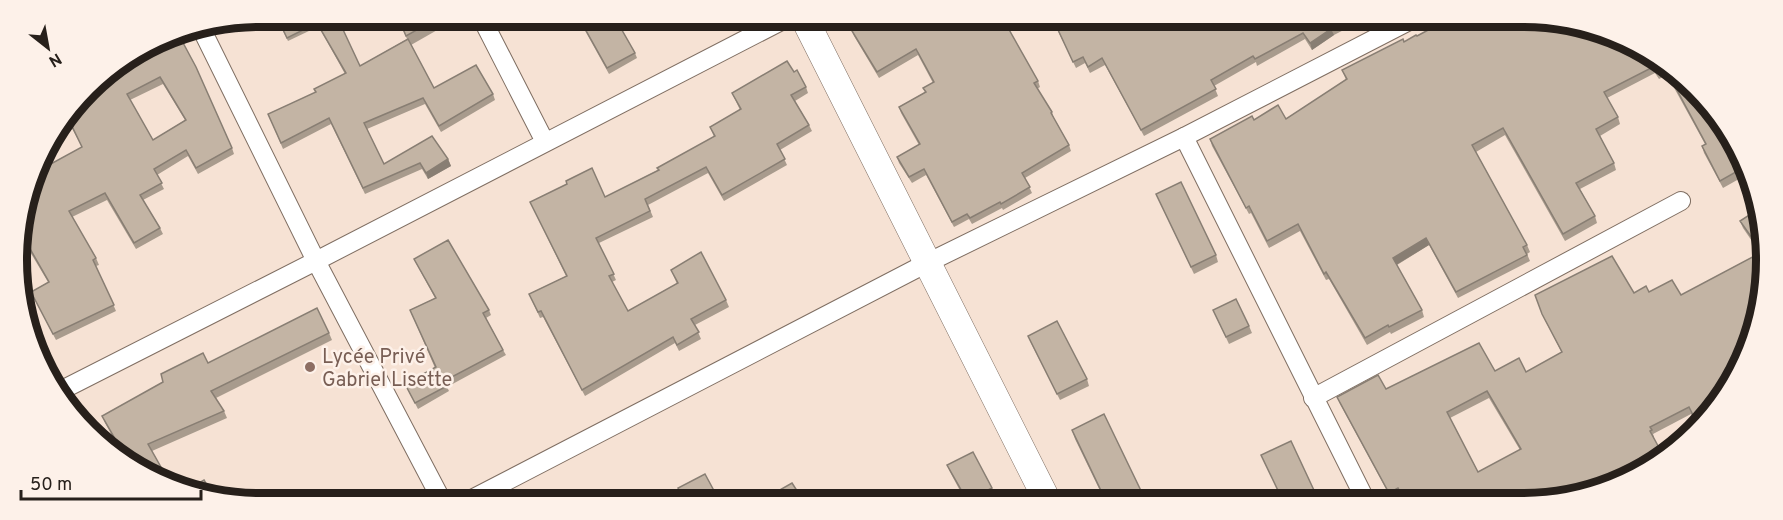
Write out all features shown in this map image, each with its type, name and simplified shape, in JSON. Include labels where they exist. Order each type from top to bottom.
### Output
[{"type":"street","points":[[486,27],[545,142]]},
{"type":"street","points":[[66,388],[769,27]]},
{"type":"street","points":[[809,27],[1043,493]]},
{"type":"street","points":[[484,493],[927,263],[1184,137],[1397,27]]},
{"type":"street","points":[[204,34],[316,261],[438,493]]},
{"type":"street","points":[[1184,137],[1362,493]]},
{"type":"street","points":[[1313,398],[1681,201]]},
{"type":"building","points":[[282,27],[309,27],[287,38]]},
{"type":"building","points":[[327,27],[342,27],[360,66],[408,39],[434,88],[476,65],[493,94],[439,126],[423,98],[364,123],[384,164],[432,136],[448,159],[426,173],[420,163],[363,188],[329,118],[281,143],[268,114],[316,92],[314,89],[346,73],[321,30]]},
{"type":"building","points":[[402,27],[422,27],[406,36]]},
{"type":"building","points":[[584,27],[620,27],[635,53],[607,68]]},
{"type":"building","points":[[859,27],[1008,27],[1038,81],[1034,83],[1069,145],[1022,173],[1030,187],[970,218],[967,214],[952,222],[924,169],[909,177],[897,157],[920,144],[899,107],[926,92],[923,88],[934,82],[916,49],[877,72],[852,31]]},
{"type":"building","points":[[1057,27],[1335,27],[1310,43],[1303,33],[1255,59],[1253,56],[1211,80],[1216,89],[1141,130],[1102,58],[1088,67],[1083,57],[1073,62]]},
{"type":"building","points":[[1434,27],[1538,27],[1568,31],[1598,39],[1626,51],[1640,58],[1659,71],[1656,72],[1653,67],[1604,92],[1618,117],[1596,129],[1614,163],[1576,183],[1595,216],[1563,234],[1503,128],[1472,145],[1527,245],[1523,247],[1527,255],[1456,292],[1426,238],[1393,258],[1422,310],[1365,338],[1326,272],[1324,274],[1298,224],[1267,241],[1249,206],[1246,208],[1210,139],[1252,116],[1254,120],[1278,105],[1286,119],[1347,79],[1342,70],[1403,39],[1404,42]]},
{"type":"building","points":[[182,40],[232,148],[196,168],[186,150],[154,169],[162,183],[140,195],[160,228],[134,243],[105,193],[69,211],[96,258],[93,260],[114,305],[53,334],[31,292],[49,282],[27,244],[31,215],[47,166],[82,147],[71,124],[95,95],[143,58]],"holes":[[[160,77],[186,120],[153,140],[127,94]]]},
{"type":"building","points":[[787,61],[794,72],[797,70],[806,87],[791,95],[809,125],[777,144],[785,159],[722,195],[706,167],[645,199],[650,211],[596,238],[614,274],[609,276],[628,311],[678,283],[671,270],[701,252],[726,300],[691,319],[699,332],[677,345],[673,337],[582,390],[541,311],[538,312],[529,294],[567,276],[530,202],[567,184],[566,181],[592,168],[605,197],[659,170],[657,168],[715,136],[710,127],[741,109],[732,93]]},
{"type":"building","points":[[1672,81],[1708,118],[1725,144],[1738,171],[1720,181],[1702,146],[1706,144]]},
{"type":"building","points":[[1181,182],[1216,255],[1191,267],[1156,194]]},
{"type":"building","points":[[1752,213],[1752,215],[1756,243],[1740,221]]},
{"type":"building","points":[[448,240],[489,310],[483,313],[503,350],[444,381],[447,386],[415,403],[405,384],[436,367],[410,310],[436,298],[414,259]]},
{"type":"building","points":[[1756,255],[1752,305],[1744,335],[1732,363],[1708,402],[1694,418],[1689,407],[1650,427],[1660,449],[1640,462],[1598,481],[1568,489],[1538,493],[1401,493],[1398,488],[1389,493],[1337,397],[1378,375],[1386,389],[1479,343],[1495,371],[1519,358],[1526,372],[1562,352],[1542,314],[1535,295],[1612,256],[1634,293],[1646,286],[1649,292],[1672,280],[1681,295]],"holes":[[[1487,391],[1521,449],[1478,472],[1447,412]]]},
{"type":"building","points":[[1236,299],[1249,326],[1226,337],[1213,310]]},
{"type":"building","points":[[317,308],[329,333],[211,391],[224,411],[148,444],[164,472],[143,462],[119,446],[102,416],[163,382],[161,374],[203,353],[208,363]]},
{"type":"building","points":[[1057,321],[1087,379],[1057,394],[1028,336]]},
{"type":"building","points":[[1104,414],[1142,493],[1102,493],[1072,430]]},
{"type":"building","points":[[1291,441],[1315,493],[1279,493],[1261,455]]},
{"type":"building","points":[[973,452],[992,488],[982,493],[963,493],[947,465]]},
{"type":"building","points":[[705,474],[715,493],[680,493],[678,488]]},
{"type":"building","points":[[204,480],[208,487],[200,485],[197,484]]},
{"type":"building","points":[[792,483],[798,493],[774,493]]},
{"type":"place","name":"Lycée Privé Gabriel Lisette","points":[[310,367]]}]
